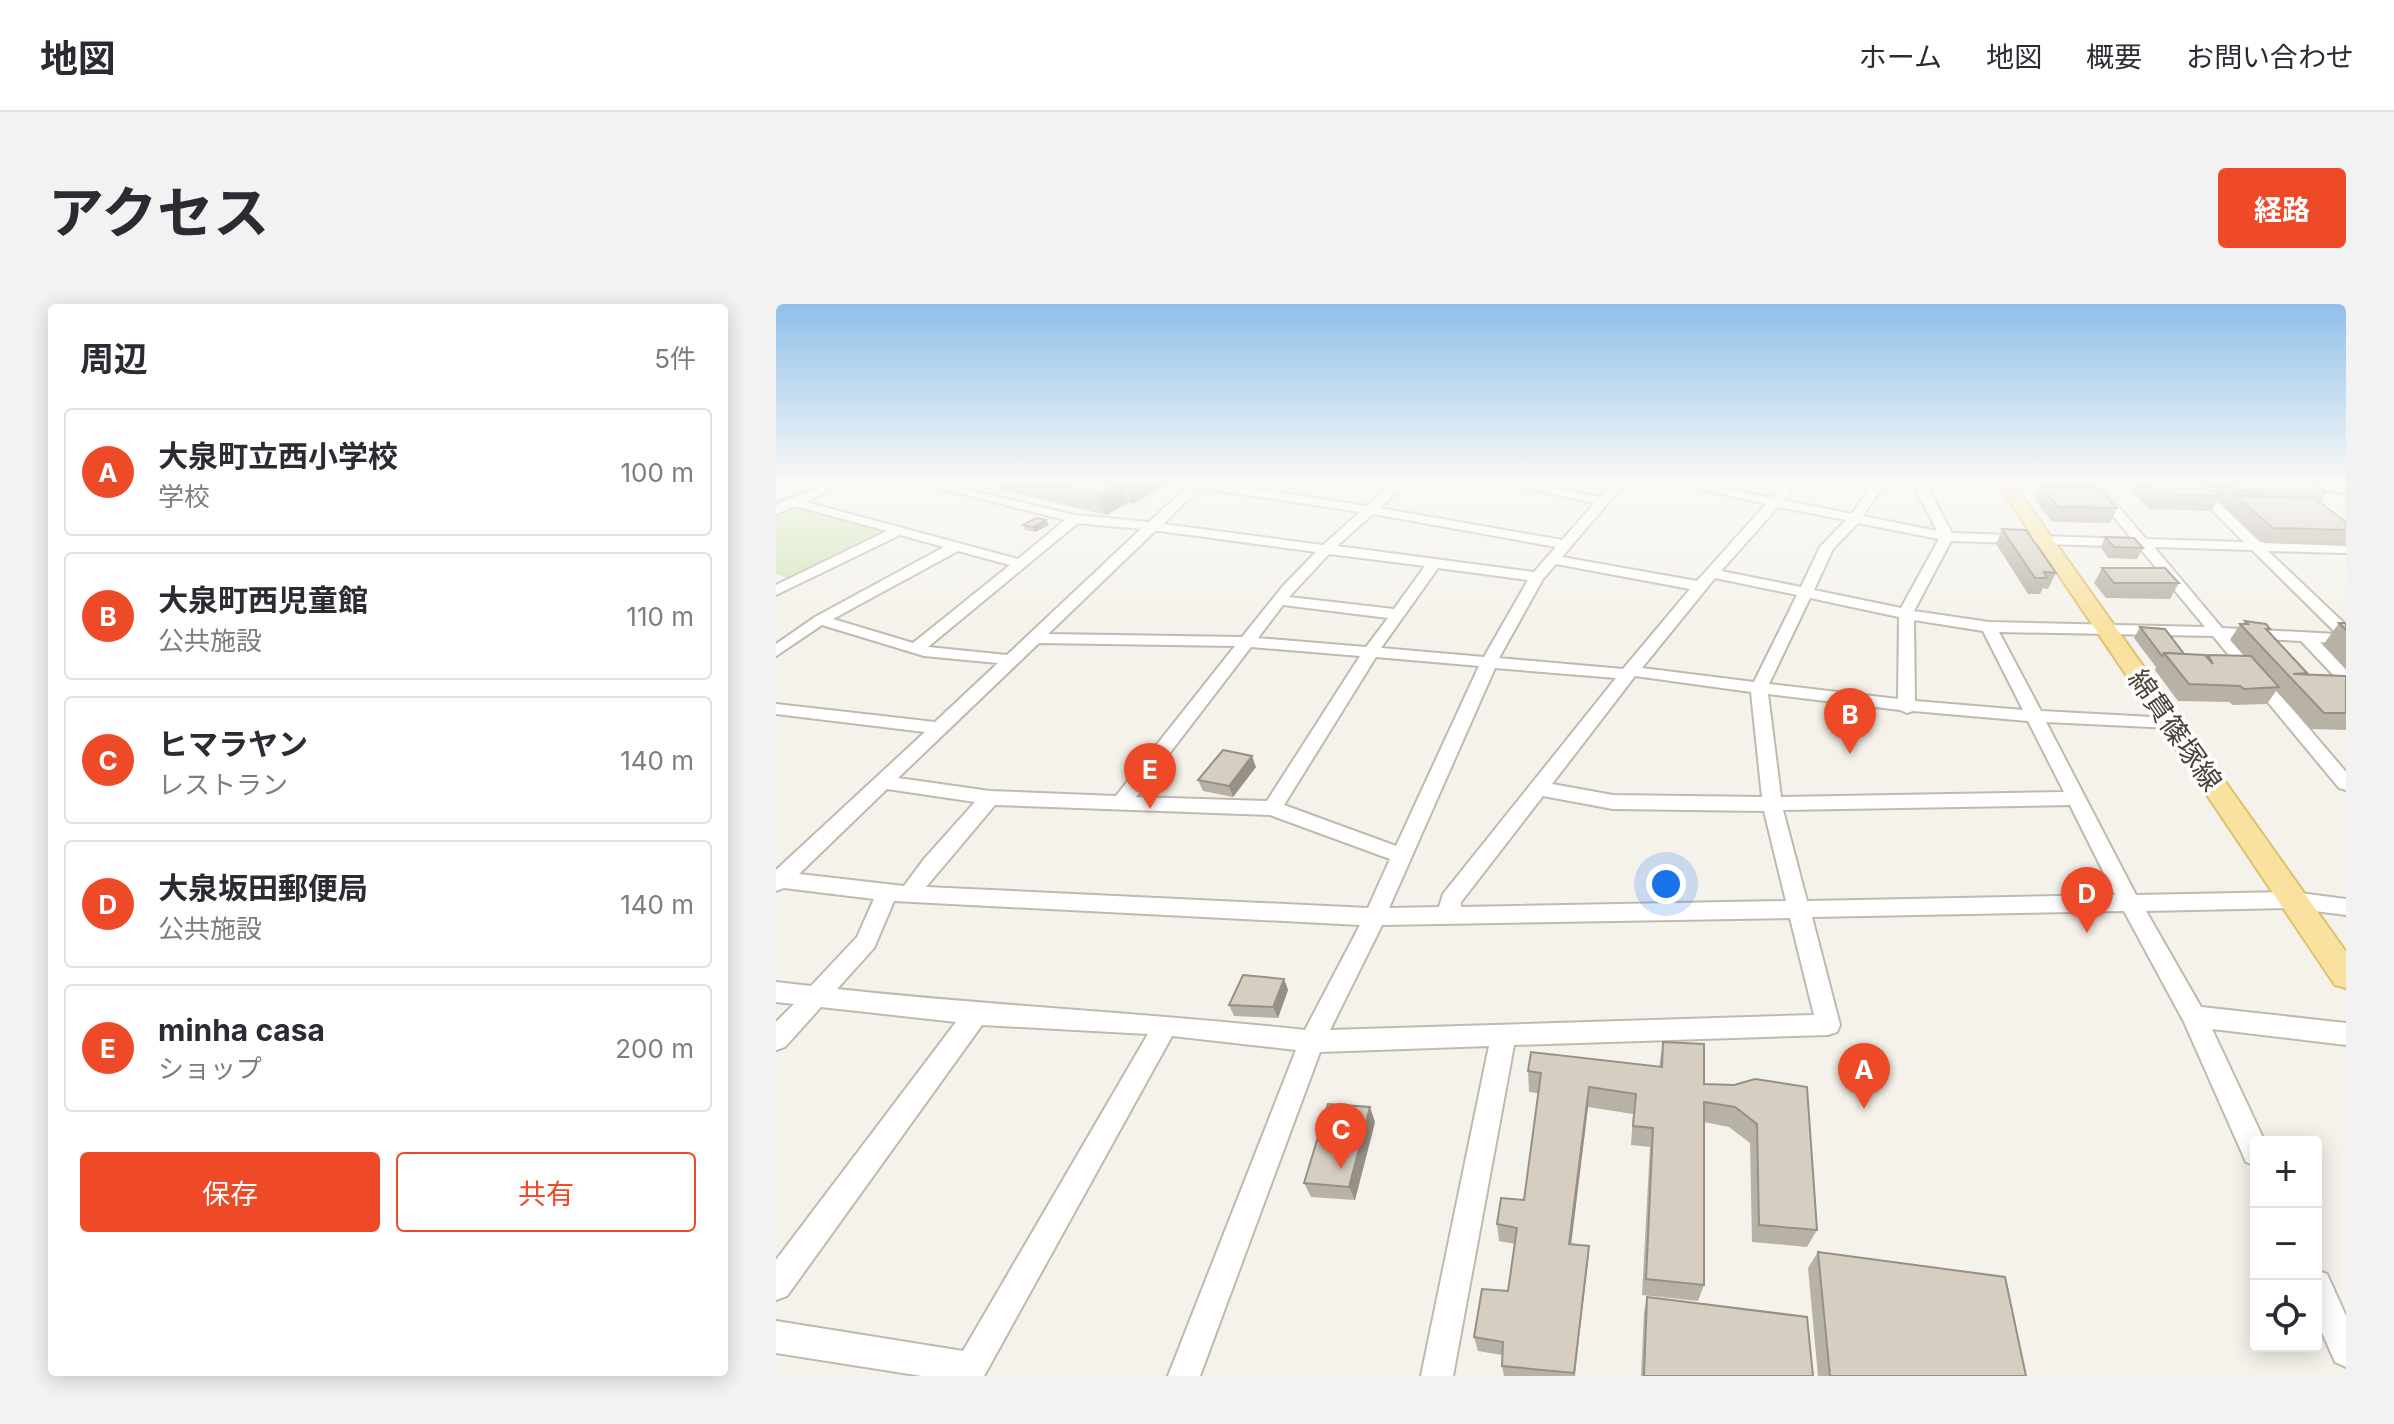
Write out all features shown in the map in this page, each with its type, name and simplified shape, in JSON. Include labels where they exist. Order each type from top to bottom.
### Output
[{"type":"main road","name":"綿貫篠塚線","points":[[2040,533],[2346,976]]},
{"type":"street","points":[[781,585],[894,533]]},
{"type":"street","points":[[906,533],[1021,564]]},
{"type":"street","points":[[915,649],[1058,533]]},
{"type":"street","points":[[777,881],[1145,533]]},
{"type":"street","points":[[1205,533],[1537,577]]},
{"type":"street","points":[[1122,801],[1280,600],[1344,533]]},
{"type":"street","points":[[1500,533],[1562,544]]},
{"type":"street","points":[[1184,1376],[1312,1041],[1374,917],[1489,662],[1537,577],[1572,533]]},
{"type":"street","points":[[1449,916],[1451,900],[1536,788],[1700,586],[1748,533]]},
{"type":"street","points":[[776,992],[976,1014],[1166,1025],[1312,1041],[1828,1025],[1796,909],[1772,804],[1759,689],[1827,547],[1841,533]]},
{"type":"street","points":[[1927,533],[1947,537],[2045,541],[2346,549]]},
{"type":"street","points":[[1945,533],[1947,537]]},
{"type":"street","points":[[2134,533],[2346,784]]},
{"type":"street","points":[[2243,533],[2346,636]]},
{"type":"street","points":[[1907,708],[1906,612],[1947,537]]},
{"type":"street","points":[[776,651],[820,620],[957,546]]},
{"type":"street","points":[[1551,559],[1700,586]]},
{"type":"street","points":[[1272,808],[1396,614],[1435,563]]},
{"type":"street","points":[[1713,573],[1917,616],[1989,627],[2346,636]]},
{"type":"street","points":[[1280,600],[1396,614]]},
{"type":"street","points":[[820,620],[915,649],[1011,660]]},
{"type":"street","points":[[1989,627],[2130,903],[2194,1017],[2250,1140]]},
{"type":"street","points":[[2305,636],[2346,679]]},
{"type":"street","points":[[1034,638],[1249,642],[1629,672],[1907,708],[2037,719],[2171,723]]},
{"type":"street","points":[[776,709],[940,728]]},
{"type":"street","points":[[2325,758],[2346,759]]},
{"type":"street","points":[[882,782],[990,798],[1272,808],[1402,856]]},
{"type":"street","points":[[1536,788],[1613,802],[1772,804],[2077,798]]},
{"type":"street","points":[[776,1039],[866,942],[898,894],[931,864],[990,798]]},
{"type":"street","points":[[777,881],[898,894],[1374,917],[2292,900],[2346,907]]},
{"type":"street","points":[[776,1285],[976,1014]]},
{"type":"street","points":[[2194,1017],[2346,1034]]},
{"type":"street","points":[[776,1337],[969,1372],[1166,1025]]},
{"type":"street","points":[[1437,1376],[1504,1034]]},
{"type":"street","points":[[2322,1298],[2346,1351]]},
{"type":"green space","points":[[776,533],[886,533],[790,579],[776,574]]},
{"type":"building","points":[[2005,533],[2028,533],[2056,573],[2044,572],[2047,578],[2035,578]]},
{"type":"building","points":[[2105,537],[2134,538],[2143,548],[2114,547]]},
{"type":"building","points":[[2102,568],[2165,568],[2179,583],[2114,583]]},
{"type":"building","points":[[2245,621],[2266,624],[2270,629],[2266,629],[2307,673],[2293,674],[2346,676],[2346,713],[2324,713],[2240,624],[2248,624]]},
{"type":"building","points":[[2140,627],[2165,629],[2184,654],[2164,653],[2162,656]]},
{"type":"building","points":[[2164,653],[2205,655],[2213,664],[2208,655],[2251,656],[2279,687],[2244,689],[2240,686],[2189,684]]},
{"type":"building","points":[[1223,750],[1252,756],[1229,786],[1198,780]]},
{"type":"building","points":[[1243,975],[1284,979],[1273,1007],[1229,1005]]},
{"type":"building","points":[[1663,1042],[1704,1044],[1704,1084],[1734,1085],[1755,1079],[1807,1087],[1817,1230],[1759,1225],[1757,1124],[1735,1107],[1704,1102],[1704,1285],[1646,1279],[1653,1128],[1633,1126],[1636,1094],[1589,1087],[1569,1244],[1589,1246],[1574,1373],[1502,1366],[1503,1342],[1474,1337],[1482,1289],[1508,1291],[1517,1228],[1497,1224],[1501,1198],[1524,1200],[1541,1073],[1528,1071],[1531,1052],[1662,1067]]},
{"type":"building","points":[[1328,1104],[1370,1107],[1349,1187],[1304,1183]]},
{"type":"building","points":[[1818,1252],[2005,1277],[2026,1376],[1830,1376]]},
{"type":"building","points":[[1647,1297],[1807,1317],[1813,1376],[1644,1376]]},
{"type":"place","name":"大泉町西児童館","points":[[1850,754]]},
{"type":"place","name":"minha casa","points":[[1150,809]]},
{"type":"place","name":"大泉坂田郵便局","points":[[2087,933]]},
{"type":"place","name":"大泉町立西小学校","points":[[1864,1109]]},
{"type":"place","name":"ヒマラヤン","points":[[1341,1169]]}]
